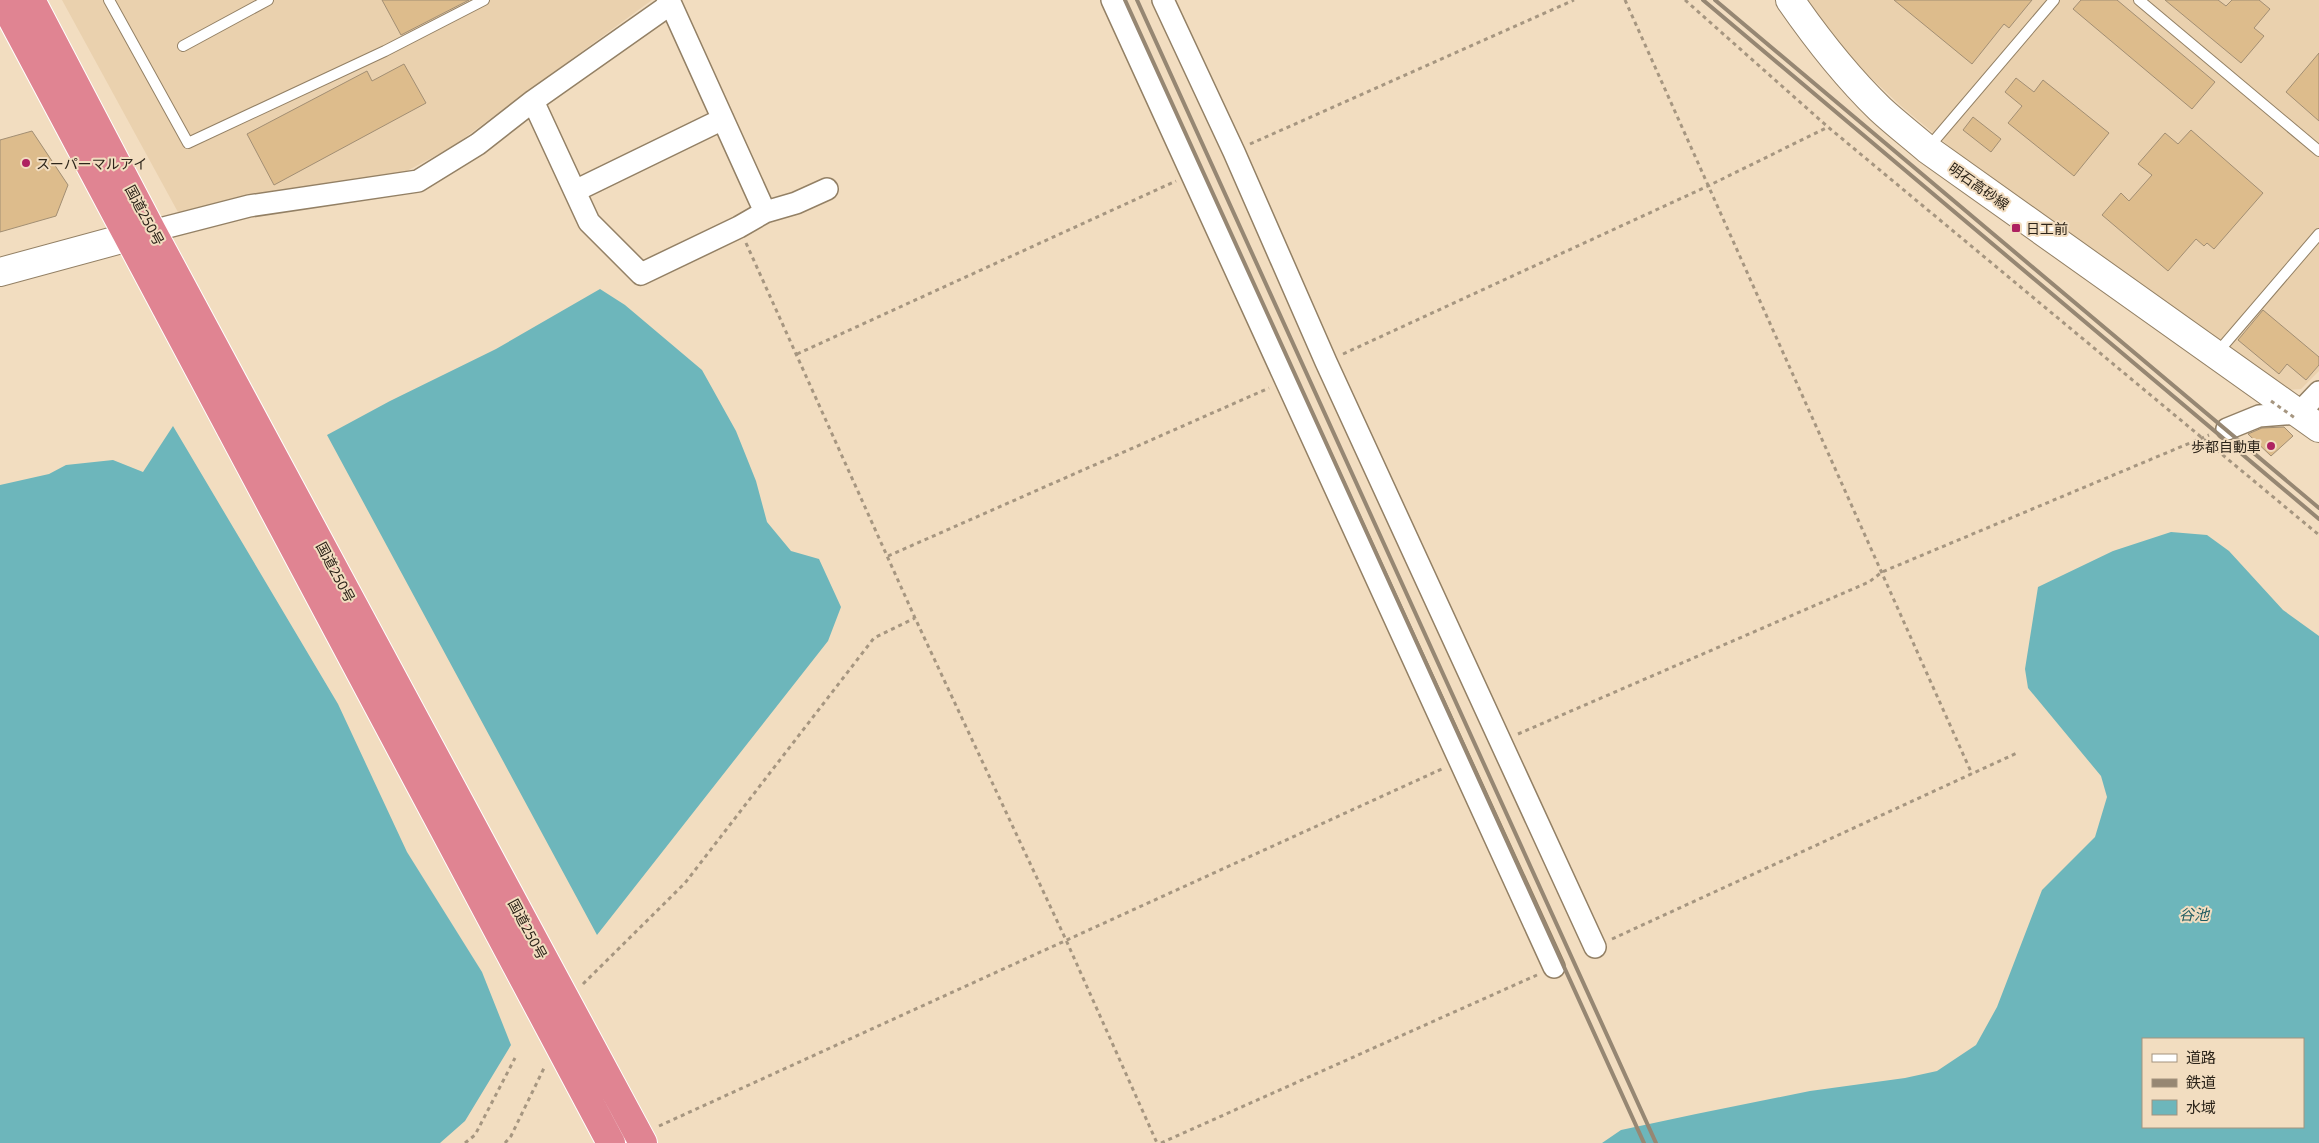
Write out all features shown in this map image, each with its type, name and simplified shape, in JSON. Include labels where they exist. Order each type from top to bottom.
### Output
[{"type":"highway","name":"国道250号","points":[[2,0],[140,235],[651,1135]]},
{"type":"highway","name":"国道250号","points":[[31,0],[140,235],[611,1143]]},
{"type":"main road","name":"明石高砂線","points":[[1790,0],[1819,42],[1852,80],[1881,110],[1927,149],[2217,353],[2304,420]]},
{"type":"main road","points":[[0,272],[140,235]]},
{"type":"street","points":[[140,235],[249,206],[418,182],[478,144],[533,101],[665,8],[669,0],[765,212]]},
{"type":"street","points":[[1112,0],[1554,967]]},
{"type":"street","points":[[1163,0],[1234,152],[1326,362],[1595,947]]},
{"type":"street","points":[[533,101],[589,222],[641,274],[739,227],[765,212],[796,203],[827,189]]},
{"type":"street","points":[[574,191],[723,120]]},
{"type":"street","points":[[2226,429],[2259,416],[2304,420],[2319,392]]},
{"type":"lane","points":[[109,0],[188,143],[385,52],[484,0]]},
{"type":"lane","points":[[184,46],[268,0]]},
{"type":"lane","points":[[1927,149],[2054,0]]},
{"type":"lane","points":[[2139,0],[2319,151]]},
{"type":"lane","points":[[2217,353],[2319,234]]},
{"type":"path","points":[[1234,152],[1574,0]]},
{"type":"path","points":[[1626,0],[1972,774]]},
{"type":"path","points":[[1684,0],[1828,127],[2319,535]]},
{"type":"path","points":[[1326,362],[1708,186],[1828,127]]},
{"type":"path","points":[[797,354],[1192,174]]},
{"type":"path","points":[[739,227],[1157,1143]]},
{"type":"path","points":[[888,556],[1287,380]]},
{"type":"path","points":[[2271,401],[2304,420]]},
{"type":"path","points":[[1501,742],[1869,582],[1882,572],[2201,437],[2226,429]]},
{"type":"path","points":[[583,984],[685,883],[874,638],[916,618]]},
{"type":"path","points":[[1595,947],[2017,753]]},
{"type":"path","points":[[651,1135],[1066,940],[1459,761]]},
{"type":"path","points":[[1161,1143],[1554,967]]},
{"type":"path","points":[[465,1143],[475,1135],[515,1058]]},
{"type":"path","points":[[505,1143],[511,1136],[547,1063]]},
{"type":"shaded area","points":[[62,0],[652,0],[452,147],[403,173],[277,191],[179,214]]},
{"type":"shaded area","points":[[1807,0],[2319,0],[2319,371],[2301,389],[2287,390],[1968,162],[1901,106],[1849,57]]},
{"type":"water","points":[[600,289],[625,305],[702,370],[736,431],[756,481],[767,522],[791,551],[819,559],[841,607],[828,641],[597,935],[327,435],[390,401],[496,349]]},
{"type":"water","points":[[173,426],[338,704],[407,852],[482,972],[511,1045],[465,1121],[440,1143],[0,1143],[0,485],[49,474],[66,465],[113,460],[143,472]]},
{"type":"water","name":"谷池","points":[[2171,532],[2207,535],[2229,551],[2283,610],[2319,636],[2319,1143],[1602,1143],[1621,1130],[1810,1091],[1905,1078],[1937,1071],[1976,1045],[1997,1007],[2042,890],[2095,837],[2107,797],[2101,776],[2028,688],[2025,669],[2038,587],[2113,551]]},
{"type":"building","points":[[382,0],[469,0],[401,35]]},
{"type":"building","points":[[1894,0],[2032,0],[2009,28],[2004,24],[1972,64]]},
{"type":"building","points":[[2081,0],[2117,0],[2215,82],[2192,109],[2073,9]]},
{"type":"building","points":[[2165,0],[2218,0],[2226,6],[2232,0],[2259,0],[2270,9],[2254,28],[2264,36],[2241,63]]},
{"type":"building","points":[[2319,53],[2319,121],[2286,92]]},
{"type":"building","points":[[404,64],[426,103],[274,185],[247,134],[367,71],[372,81]]},
{"type":"building","points":[[2016,78],[2034,92],[2043,80],[2109,133],[2074,176],[2008,123],[2022,106],[2005,92]]},
{"type":"building","points":[[1973,117],[2001,139],[1991,152],[1963,130]]},
{"type":"building","points":[[2191,130],[2263,193],[2214,249],[2207,243],[2204,246],[2196,239],[2168,271],[2102,215],[2121,193],[2129,201],[2152,175],[2138,164],[2165,133],[2178,144]]},
{"type":"building","name":"スーパーマルアイ","points":[[32,131],[68,185],[56,216],[0,232],[0,140]]},
{"type":"building","points":[[2263,310],[2319,357],[2319,365],[2306,380],[2287,364],[2279,374],[2238,340]]},
{"type":"building","name":"歩都自動車","points":[[2284,427],[2293,436],[2271,456],[2248,434],[2262,428]]},
{"type":"railway","points":[[1125,0],[1644,1143]]},
{"type":"railway","points":[[1137,0],[1656,1143]]},
{"type":"railway","points":[[1703,0],[2319,519]]},
{"type":"railway","points":[[1715,0],[2319,508]]},
{"type":"place","name":"スーパーマルアイ","points":[[26,163]]},
{"type":"place","name":"日工前","points":[[2016,228]]},
{"type":"place","name":"歩都自動車","points":[[2271,446]]}]
